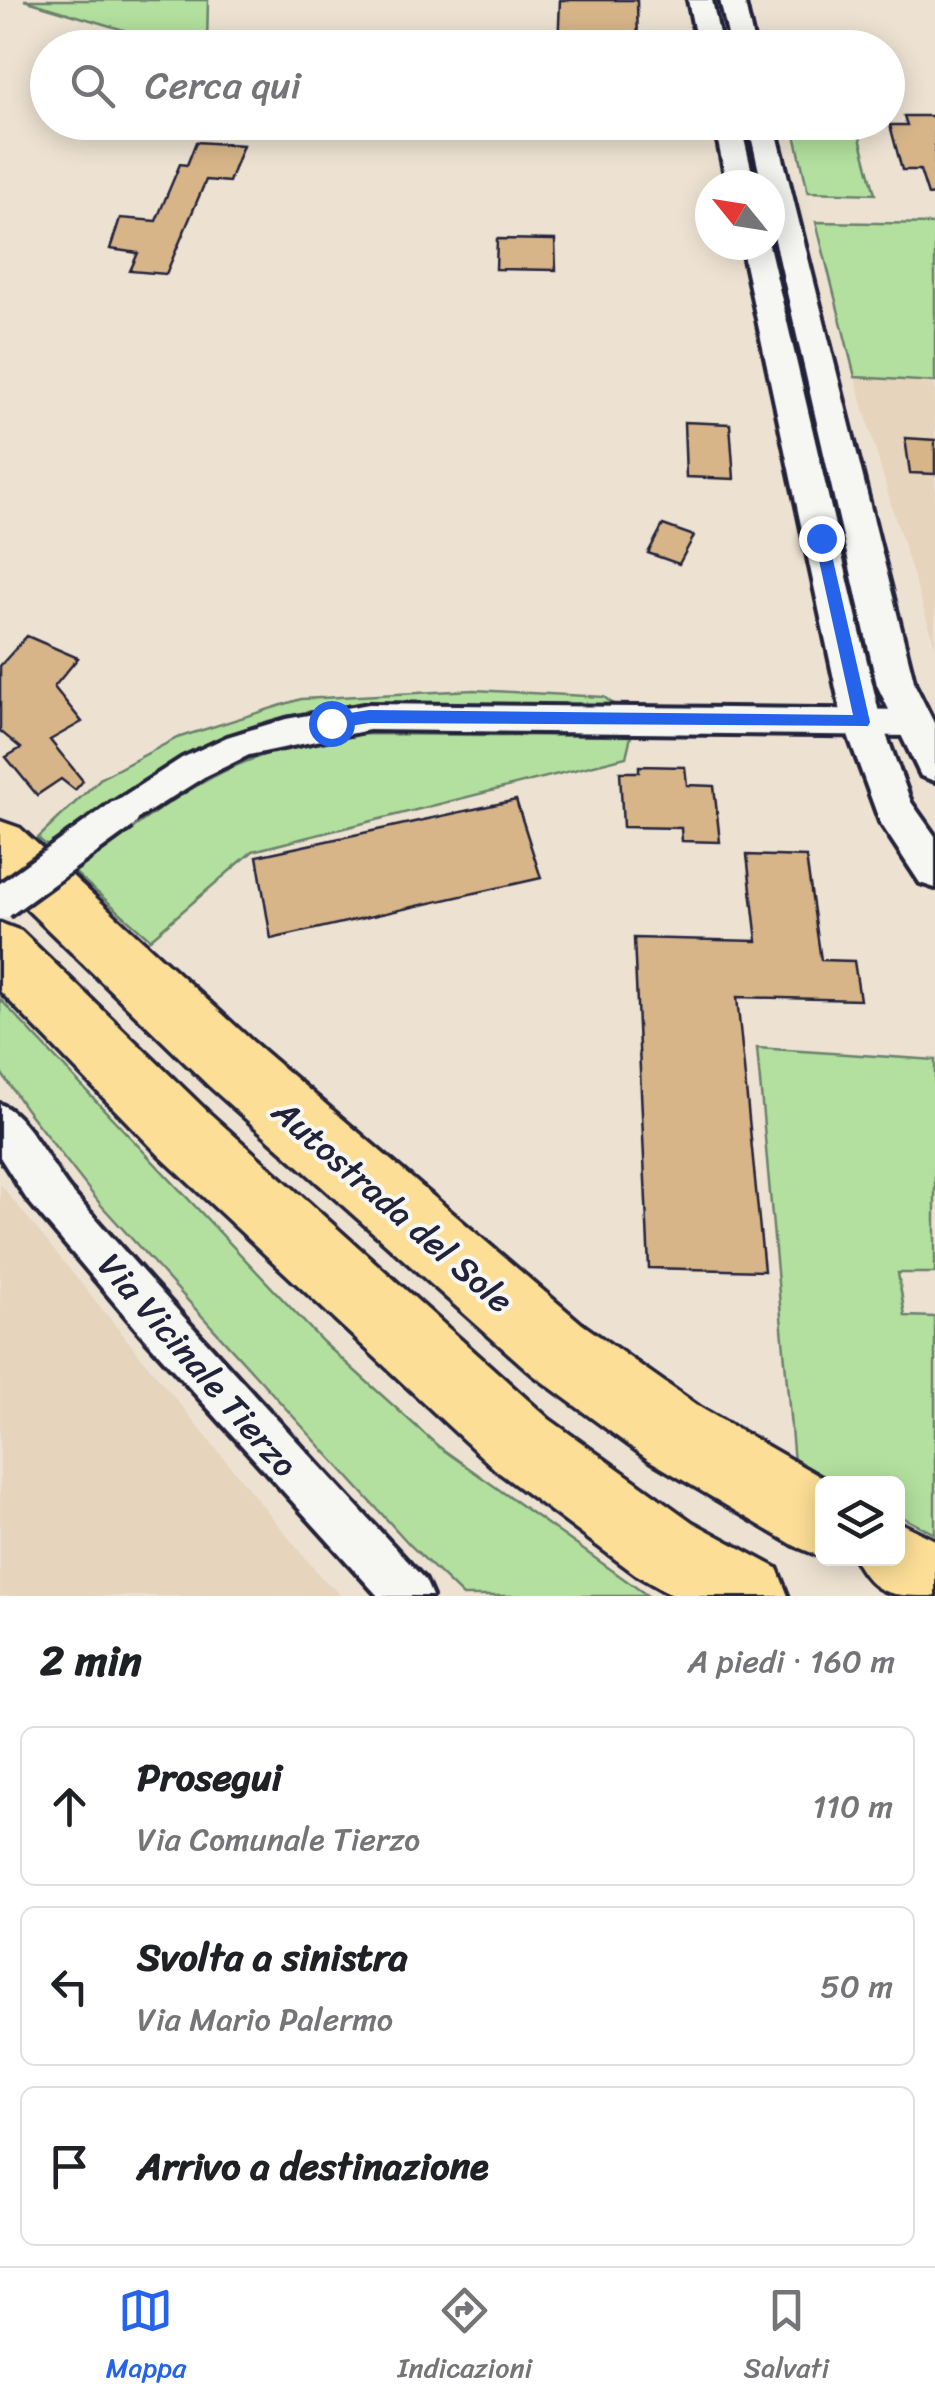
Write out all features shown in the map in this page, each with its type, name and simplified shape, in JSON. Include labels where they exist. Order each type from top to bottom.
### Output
[{"type":"highway","name":"Autostrada del Sole","points":[[0,846],[231,1064],[556,1349],[675,1434],[815,1514]]},
{"type":"highway","points":[[0,950],[184,1134],[524,1444],[665,1549],[750,1596]]},
{"type":"highway","points":[[905,1566],[935,1583]]},
{"type":"street","points":[[700,0],[706,30]]},
{"type":"street","points":[[732,0],[739,30]]},
{"type":"street","points":[[731,140],[738,170]]},
{"type":"street","points":[[765,140],[896,685],[935,764]]},
{"type":"street","points":[[758,260],[862,722],[894,810],[935,870]]},
{"type":"street","points":[[0,902],[193,768],[236,746],[292,729],[369,717],[912,723]]},
{"type":"street","name":"Via Vicinale Tierzo","points":[[0,1123],[40,1184],[154,1318],[409,1596]]},
{"type":"shaded area","points":[[855,377],[935,382],[935,646],[893,511]]},
{"type":"shaded area","points":[[0,1184],[320,1576],[342,1596],[0,1596]]},
{"type":"green space","points":[[24,0],[208,0],[207,30],[124,30]]},
{"type":"green space","points":[[796,140],[861,140],[875,194],[808,192]]},
{"type":"green space","points":[[816,222],[935,224],[935,382],[855,377]]},
{"type":"green space","points":[[474,690],[604,697],[617,707],[597,712],[403,704],[306,712],[260,723],[193,752],[49,848],[38,838],[101,778],[177,738],[301,699]]},
{"type":"green space","points":[[355,734],[631,736],[626,757],[253,851],[150,939],[74,872],[173,800],[236,766],[271,752]]},
{"type":"green space","points":[[0,999],[323,1342],[438,1446],[648,1596],[463,1596],[410,1545],[101,1205],[25,1108],[0,1071]]},
{"type":"green space","points":[[757,1048],[935,1060],[935,1273],[898,1273],[905,1316],[935,1317],[935,1534],[905,1519],[905,1476],[822,1476],[794,1462]]},
{"type":"building","points":[[560,0],[637,0],[638,30],[559,30]]},
{"type":"building","points":[[905,116],[935,116],[935,194],[928,195],[920,170],[902,170],[894,140],[905,140]]},
{"type":"building","points":[[196,142],[243,145],[229,182],[206,180],[166,274],[130,271],[138,253],[110,249],[120,218],[156,221],[180,164],[187,165]]},
{"type":"building","points":[[497,239],[555,240],[556,270],[496,269]]},
{"type":"building","points":[[684,422],[730,424],[734,479],[686,477]]},
{"type":"building","points":[[905,438],[935,440],[935,474],[910,473]]},
{"type":"building","points":[[663,525],[694,536],[679,564],[648,553]]},
{"type":"building","points":[[27,636],[78,658],[54,687],[82,722],[50,740],[83,781],[75,790],[61,779],[37,795],[6,757],[21,748],[0,731],[0,666]]},
{"type":"building","points":[[639,766],[685,767],[687,785],[714,786],[720,842],[682,841],[681,828],[623,827],[620,772],[639,772]]},
{"type":"building","points":[[516,800],[541,878],[271,939],[257,856]]},
{"type":"building","points":[[747,855],[806,857],[821,960],[854,961],[860,1000],[737,997],[764,1271],[649,1268],[634,938],[757,941]]},
{"type":"route","points":[[331,723],[369,717],[862,722],[821,538]]}]
